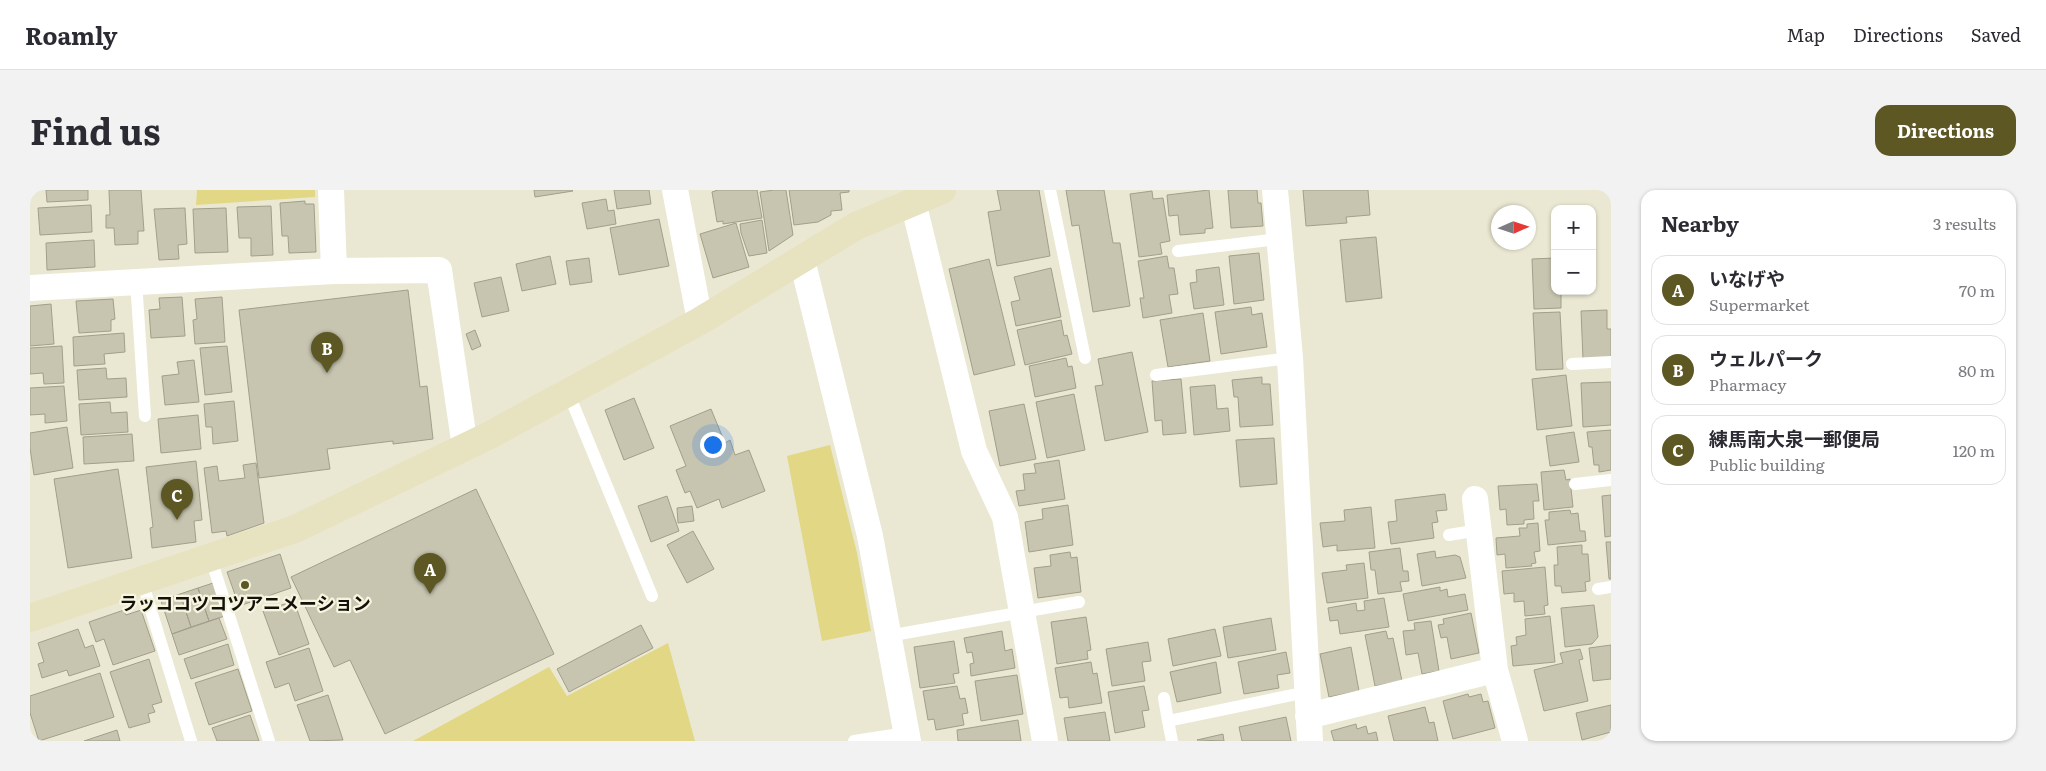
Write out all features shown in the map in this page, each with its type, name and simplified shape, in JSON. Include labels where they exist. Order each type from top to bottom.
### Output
[{"type":"street","points":[[332,190],[334,271]]},
{"type":"street","points":[[675,190],[700,321]]},
{"type":"street","points":[[30,618],[211,559],[295,529],[465,447],[700,321],[856,226],[942,190]]},
{"type":"street","points":[[1275,190],[1290,358],[1308,716],[1495,670]]},
{"type":"street","points":[[913,202],[974,451],[1005,518],[1045,741]]},
{"type":"street","points":[[802,260],[870,536],[907,737]]},
{"type":"street","points":[[30,288],[334,271],[439,270],[465,447]]},
{"type":"street","points":[[1475,499],[1495,670],[1515,741]]},
{"type":"lane","points":[[1050,190],[1085,358]]},
{"type":"lane","points":[[1178,251],[1279,239]]},
{"type":"lane","points":[[136,281],[145,416]]},
{"type":"lane","points":[[1156,375],[1290,358]]},
{"type":"lane","points":[[1572,364],[1611,362]]},
{"type":"lane","points":[[568,392],[652,596]]},
{"type":"lane","points":[[1575,484],[1611,480]]},
{"type":"lane","points":[[1449,535],[1479,530]]},
{"type":"lane","points":[[211,559],[269,741]]},
{"type":"lane","points":[[142,580],[191,741]]},
{"type":"lane","points":[[888,636],[1079,602]]},
{"type":"lane","points":[[1164,698],[1172,741]]},
{"type":"lane","points":[[1168,721],[1308,716]]},
{"type":"lane","points":[[854,741],[907,737]]},
{"type":"shaded area","points":[[197,190],[315,190],[315,197],[196,205]]},
{"type":"shaded area","points":[[830,445],[857,553],[871,631],[822,641],[787,456]]},
{"type":"shaded area","points":[[668,643],[695,741],[413,741],[549,667],[567,696]]},
{"type":"building","points":[[46,190],[88,190],[88,200],[47,202]]},
{"type":"building","points":[[109,190],[141,190],[144,231],[138,231],[138,244],[115,245],[114,228],[106,228],[106,215],[110,215]]},
{"type":"building","points":[[534,190],[572,190],[573,191],[535,197]]},
{"type":"building","points":[[614,190],[649,190],[651,204],[617,209]]},
{"type":"building","points":[[718,190],[757,190],[762,218],[723,224],[723,221],[717,222],[712,192]]},
{"type":"building","points":[[786,190],[793,235],[769,251],[760,192]]},
{"type":"building","points":[[789,190],[849,190],[849,192],[840,193],[842,210],[831,211],[831,215],[818,222],[794,225]]},
{"type":"building","points":[[997,190],[1039,190],[1050,256],[997,266],[988,212],[1001,210]]},
{"type":"building","points":[[1066,190],[1104,190],[1113,243],[1120,243],[1130,306],[1093,312],[1079,225],[1072,226]]},
{"type":"building","points":[[1209,190],[1213,228],[1205,229],[1205,233],[1180,235],[1178,215],[1169,216],[1167,195]]},
{"type":"building","points":[[1228,190],[1257,190],[1258,203],[1261,203],[1263,226],[1231,228]]},
{"type":"building","points":[[1303,190],[1368,190],[1370,215],[1346,217],[1347,223],[1306,226]]},
{"type":"building","points":[[1152,191],[1153,199],[1163,198],[1170,241],[1160,243],[1162,254],[1139,257],[1130,194]]},
{"type":"building","points":[[606,199],[608,211],[614,210],[616,224],[587,229],[582,203]]},
{"type":"building","points":[[305,201],[305,204],[314,204],[316,252],[289,253],[288,236],[282,236],[280,203]]},
{"type":"building","points":[[91,205],[92,232],[40,235],[38,208]]},
{"type":"building","points":[[271,206],[273,255],[251,256],[251,238],[239,238],[237,207]]},
{"type":"building","points":[[185,208],[187,244],[178,245],[179,259],[159,260],[154,209]]},
{"type":"building","points":[[226,208],[228,252],[195,253],[193,209]]},
{"type":"building","points":[[659,219],[669,266],[619,275],[610,228]]},
{"type":"building","points":[[762,220],[767,253],[749,256],[740,224]]},
{"type":"building","points":[[736,223],[749,267],[713,278],[700,234]]},
{"type":"building","points":[[1376,237],[1382,298],[1346,302],[1340,240]]},
{"type":"building","points":[[94,240],[95,267],[47,270],[46,243]]},
{"type":"building","points":[[1259,253],[1264,300],[1234,304],[1229,256]]},
{"type":"building","points":[[550,256],[556,284],[522,291],[516,264]]},
{"type":"building","points":[[1167,256],[1169,268],[1174,268],[1178,294],[1169,295],[1172,313],[1143,318],[1140,298],[1144,298],[1138,261]]},
{"type":"building","points":[[589,258],[592,282],[570,285],[566,261]]},
{"type":"building","points":[[1551,258],[1551,295],[1561,295],[1561,308],[1534,309],[1532,259]]},
{"type":"building","points":[[989,259],[1015,365],[974,375],[949,269]]},
{"type":"building","points":[[1219,267],[1224,305],[1194,309],[1190,283],[1197,282],[1196,270]]},
{"type":"building","points":[[1051,268],[1061,317],[1016,326],[1011,302],[1020,300],[1014,277]]},
{"type":"building","points":[[501,277],[509,311],[482,317],[474,283]]},
{"type":"building","points":[[408,290],[420,387],[427,386],[433,439],[393,444],[393,441],[327,449],[330,469],[259,478],[239,310]]},
{"type":"building","points":[[182,297],[185,336],[151,338],[149,310],[160,309],[159,298]]},
{"type":"building","points":[[222,297],[225,342],[195,344],[193,320],[197,319],[195,299]]},
{"type":"building","points":[[113,299],[115,319],[111,320],[111,331],[79,333],[76,301]]},
{"type":"building","points":[[51,304],[54,344],[30,346],[30,306]]},
{"type":"building","points":[[1251,307],[1252,315],[1262,313],[1267,347],[1221,354],[1215,312]]},
{"type":"building","points":[[1607,310],[1607,329],[1611,329],[1611,357],[1583,359],[1581,311]]},
{"type":"building","points":[[1560,312],[1563,369],[1536,370],[1533,313]]},
{"type":"building","points":[[1203,313],[1210,361],[1168,367],[1160,320]]},
{"type":"building","points":[[1061,320],[1064,336],[1067,335],[1072,354],[1025,365],[1017,330]]},
{"type":"building","points":[[475,330],[481,346],[472,350],[466,334]]},
{"type":"building","points":[[124,333],[125,352],[104,354],[105,364],[74,366],[73,337]]},
{"type":"building","points":[[62,346],[64,383],[44,384],[43,373],[30,374],[30,348]]},
{"type":"building","points":[[227,346],[232,392],[205,395],[200,348]]},
{"type":"building","points":[[1132,352],[1148,432],[1105,441],[1095,386],[1103,385],[1098,359]]},
{"type":"building","points":[[1066,358],[1068,367],[1072,366],[1076,388],[1035,397],[1029,366]]},
{"type":"building","points":[[194,360],[199,402],[165,405],[162,376],[179,374],[177,362]]},
{"type":"building","points":[[106,368],[107,379],[126,378],[127,397],[79,400],[77,370]]},
{"type":"building","points":[[1566,375],[1572,426],[1537,430],[1532,379]]},
{"type":"building","points":[[1262,377],[1262,384],[1270,384],[1273,425],[1240,427],[1238,397],[1234,397],[1232,380]]},
{"type":"building","points":[[1181,379],[1186,433],[1163,435],[1162,420],[1155,421],[1152,381]]},
{"type":"building","points":[[1611,382],[1611,425],[1583,427],[1581,383]]},
{"type":"building","points":[[1215,385],[1217,409],[1228,408],[1230,431],[1194,435],[1190,387]]},
{"type":"building","points":[[64,386],[67,421],[45,423],[45,414],[30,415],[30,388]]},
{"type":"building","points":[[1074,394],[1085,450],[1047,458],[1036,402]]},
{"type":"building","points":[[634,398],[654,448],[624,460],[605,410]]},
{"type":"building","points":[[234,401],[238,441],[213,444],[212,427],[206,427],[204,404]]},
{"type":"building","points":[[110,402],[111,413],[127,412],[128,432],[81,435],[79,404]]},
{"type":"building","points":[[1024,404],[1036,459],[1000,466],[989,411]]},
{"type":"building","points":[[711,409],[725,443],[730,440],[735,455],[749,450],[765,491],[722,508],[719,499],[697,508],[690,491],[685,493],[676,470],[686,466],[670,426]]},
{"type":"building","points":[[198,415],[201,449],[161,453],[158,419]]},
{"type":"building","points":[[67,427],[73,468],[34,475],[30,433]]},
{"type":"building","points":[[1611,430],[1611,470],[1599,472],[1599,465],[1594,465],[1592,447],[1589,447],[1587,432]]},
{"type":"building","points":[[1574,432],[1579,462],[1550,466],[1546,436]]},
{"type":"building","points":[[132,434],[134,461],[84,464],[83,437]]},
{"type":"building","points":[[1274,438],[1277,484],[1240,487],[1236,440]]},
{"type":"building","points":[[1059,460],[1065,499],[1019,506],[1016,491],[1025,490],[1023,474],[1036,473],[1034,464]]},
{"type":"building","points":[[196,461],[202,520],[194,521],[196,542],[152,548],[150,528],[153,527],[146,467]]},
{"type":"building","points":[[256,463],[264,523],[227,536],[226,531],[212,533],[204,468],[217,466],[219,481],[245,478],[243,465]]},
{"type":"building","points":[[118,469],[132,558],[68,568],[54,479]]},
{"type":"building","points":[[1564,470],[1566,480],[1570,479],[1573,507],[1544,510],[1541,472]]},
{"type":"building","points":[[1537,484],[1539,501],[1533,501],[1534,519],[1524,520],[1524,524],[1507,525],[1506,509],[1500,510],[1498,486]]},
{"type":"building","points":[[476,489],[554,654],[385,734],[350,660],[334,667],[291,577]]},
{"type":"building","points":[[1445,494],[1447,510],[1436,511],[1438,522],[1432,523],[1434,538],[1391,544],[1388,522],[1397,521],[1395,500]]},
{"type":"building","points":[[1611,495],[1611,536],[1605,537],[1602,496]]},
{"type":"building","points":[[667,496],[679,531],[651,542],[638,506]]},
{"type":"building","points":[[1068,505],[1073,545],[1029,552],[1025,522],[1043,519],[1042,509]]},
{"type":"building","points":[[692,506],[694,521],[678,523],[677,508]]},
{"type":"building","points":[[1371,507],[1375,548],[1337,551],[1337,545],[1323,547],[1320,523],[1345,521],[1344,510]]},
{"type":"building","points":[[1570,510],[1571,514],[1578,513],[1580,531],[1585,531],[1586,541],[1548,545],[1545,520],[1549,520],[1549,512]]},
{"type":"building","points":[[1538,523],[1540,551],[1534,552],[1536,563],[1531,564],[1532,566],[1506,568],[1505,554],[1497,555],[1496,538],[1520,536],[1519,528],[1527,528],[1527,524]]},
{"type":"building","points":[[693,531],[714,569],[687,583],[667,545]]},
{"type":"building","points":[[1606,542],[1611,542],[1611,579],[1609,579]]},
{"type":"building","points":[[1582,545],[1582,554],[1588,554],[1590,581],[1585,582],[1586,591],[1562,593],[1561,586],[1555,586],[1554,565],[1558,565],[1557,547]]},
{"type":"building","points":[[1400,548],[1403,571],[1408,571],[1409,581],[1400,582],[1402,591],[1378,594],[1375,570],[1371,570],[1369,552]]},
{"type":"building","points":[[1435,551],[1436,558],[1455,555],[1460,557],[1466,578],[1422,586],[1417,554]]},
{"type":"building","points":[[1070,552],[1071,558],[1077,557],[1081,592],[1038,598],[1034,568],[1051,566],[1050,555]]},
{"type":"building","points":[[280,554],[291,588],[239,606],[227,572]]},
{"type":"building","points":[[1364,563],[1368,598],[1327,603],[1322,573],[1347,570],[1346,565]]},
{"type":"building","points":[[1545,567],[1548,605],[1544,606],[1545,614],[1525,616],[1524,601],[1514,602],[1514,593],[1504,594],[1502,571]]},
{"type":"building","points":[[213,583],[225,616],[209,621],[198,588]]},
{"type":"building","points":[[1440,587],[1440,591],[1447,589],[1448,597],[1465,594],[1468,610],[1408,621],[1403,594]]},
{"type":"building","points":[[198,588],[209,621],[191,627],[180,594]]},
{"type":"building","points":[[180,594],[191,627],[172,634],[161,601]]},
{"type":"building","points":[[1384,598],[1389,627],[1340,634],[1338,620],[1330,621],[1328,608],[1356,603],[1357,611],[1365,610],[1364,601]]},
{"type":"building","points":[[294,601],[309,644],[279,655],[263,611]]},
{"type":"building","points":[[1594,605],[1598,637],[1592,644],[1565,647],[1561,608]]},
{"type":"building","points":[[124,610],[126,615],[141,610],[155,651],[113,665],[104,639],[96,642],[89,622]]},
{"type":"building","points":[[1471,613],[1479,653],[1451,659],[1447,637],[1441,638],[1438,625],[1444,624],[1443,619]]},
{"type":"building","points":[[1550,616],[1555,662],[1513,666],[1511,646],[1517,645],[1516,637],[1526,635],[1525,619]]},
{"type":"building","points":[[1086,617],[1091,650],[1087,651],[1088,659],[1057,664],[1051,622]]},
{"type":"building","points":[[219,618],[227,639],[179,655],[172,634]]},
{"type":"building","points":[[1271,618],[1276,650],[1228,658],[1223,627]]},
{"type":"building","points":[[1431,621],[1439,671],[1422,674],[1418,653],[1406,655],[1403,631],[1415,630],[1414,623]]},
{"type":"building","points":[[641,625],[653,648],[569,692],[557,669]]},
{"type":"building","points":[[78,629],[85,648],[93,645],[100,666],[69,676],[67,670],[42,678],[38,664],[44,662],[38,643]]},
{"type":"building","points":[[1215,629],[1221,656],[1173,666],[1168,639]]},
{"type":"building","points":[[1002,631],[1005,651],[1012,649],[1015,668],[971,676],[970,664],[974,663],[972,652],[967,653],[964,638]]},
{"type":"building","points":[[1386,631],[1388,639],[1393,638],[1402,681],[1375,686],[1365,635]]},
{"type":"building","points":[[954,641],[959,673],[953,674],[955,683],[920,688],[914,647]]},
{"type":"building","points":[[1148,642],[1151,661],[1142,662],[1145,681],[1112,686],[1106,649]]},
{"type":"building","points":[[228,644],[234,665],[191,679],[184,659]]},
{"type":"building","points":[[1611,645],[1611,679],[1593,681],[1589,648]]},
{"type":"building","points":[[1351,647],[1359,691],[1329,697],[1320,654]]},
{"type":"building","points":[[309,648],[323,691],[295,701],[289,683],[275,688],[266,662]]},
{"type":"building","points":[[1580,649],[1583,659],[1579,660],[1588,701],[1544,711],[1534,670],[1563,663],[1560,653]]},
{"type":"building","points":[[1286,652],[1290,673],[1277,675],[1279,688],[1244,694],[1238,662]]},
{"type":"building","points":[[149,659],[162,702],[152,705],[155,712],[148,714],[150,722],[129,728],[110,672]]},
{"type":"building","points":[[1091,662],[1093,674],[1097,673],[1102,703],[1069,708],[1068,697],[1060,698],[1055,668]]},
{"type":"building","points":[[1216,662],[1221,693],[1177,702],[1170,672]]},
{"type":"building","points":[[238,669],[252,711],[209,725],[195,683]]},
{"type":"building","points":[[100,673],[114,717],[39,741],[30,713],[30,696]]},
{"type":"building","points":[[1017,675],[1023,714],[981,721],[975,681]]},
{"type":"building","points":[[957,686],[960,699],[965,698],[968,713],[962,714],[964,725],[936,730],[934,719],[928,720],[923,691]]},
{"type":"building","points":[[1144,686],[1149,710],[1142,711],[1145,727],[1115,733],[1108,692]]},
{"type":"building","points":[[1468,694],[1469,697],[1481,694],[1483,702],[1488,701],[1495,728],[1453,739],[1443,701]]},
{"type":"building","points":[[328,695],[343,740],[310,741],[297,705]]},
{"type":"building","points":[[1611,705],[1611,732],[1582,740],[1576,713]]},
{"type":"building","points":[[1425,707],[1429,723],[1434,722],[1438,741],[1394,741],[1388,716]]},
{"type":"building","points":[[1105,712],[1110,741],[1068,741],[1064,718]]},
{"type":"building","points":[[250,715],[259,741],[217,741],[212,728]]},
{"type":"building","points":[[1286,717],[1291,741],[1242,741],[1239,727]]},
{"type":"building","points":[[1018,720],[1021,741],[958,741],[957,730]]},
{"type":"building","points":[[1356,724],[1357,729],[1366,726],[1368,734],[1376,732],[1378,741],[1334,741],[1331,731]]},
{"type":"building","points":[[117,730],[120,741],[84,741]]},
{"type":"building","points":[[1223,734],[1224,741],[1197,740]]},
{"type":"place","name":"ウェルパーク","points":[[327,373]]},
{"type":"place","name":"練馬南大泉一郵便局","points":[[177,520]]},
{"type":"place","name":"ラッココツコツアニメーション","points":[[245,585]]},
{"type":"place","name":"いなげや","points":[[430,594]]}]
